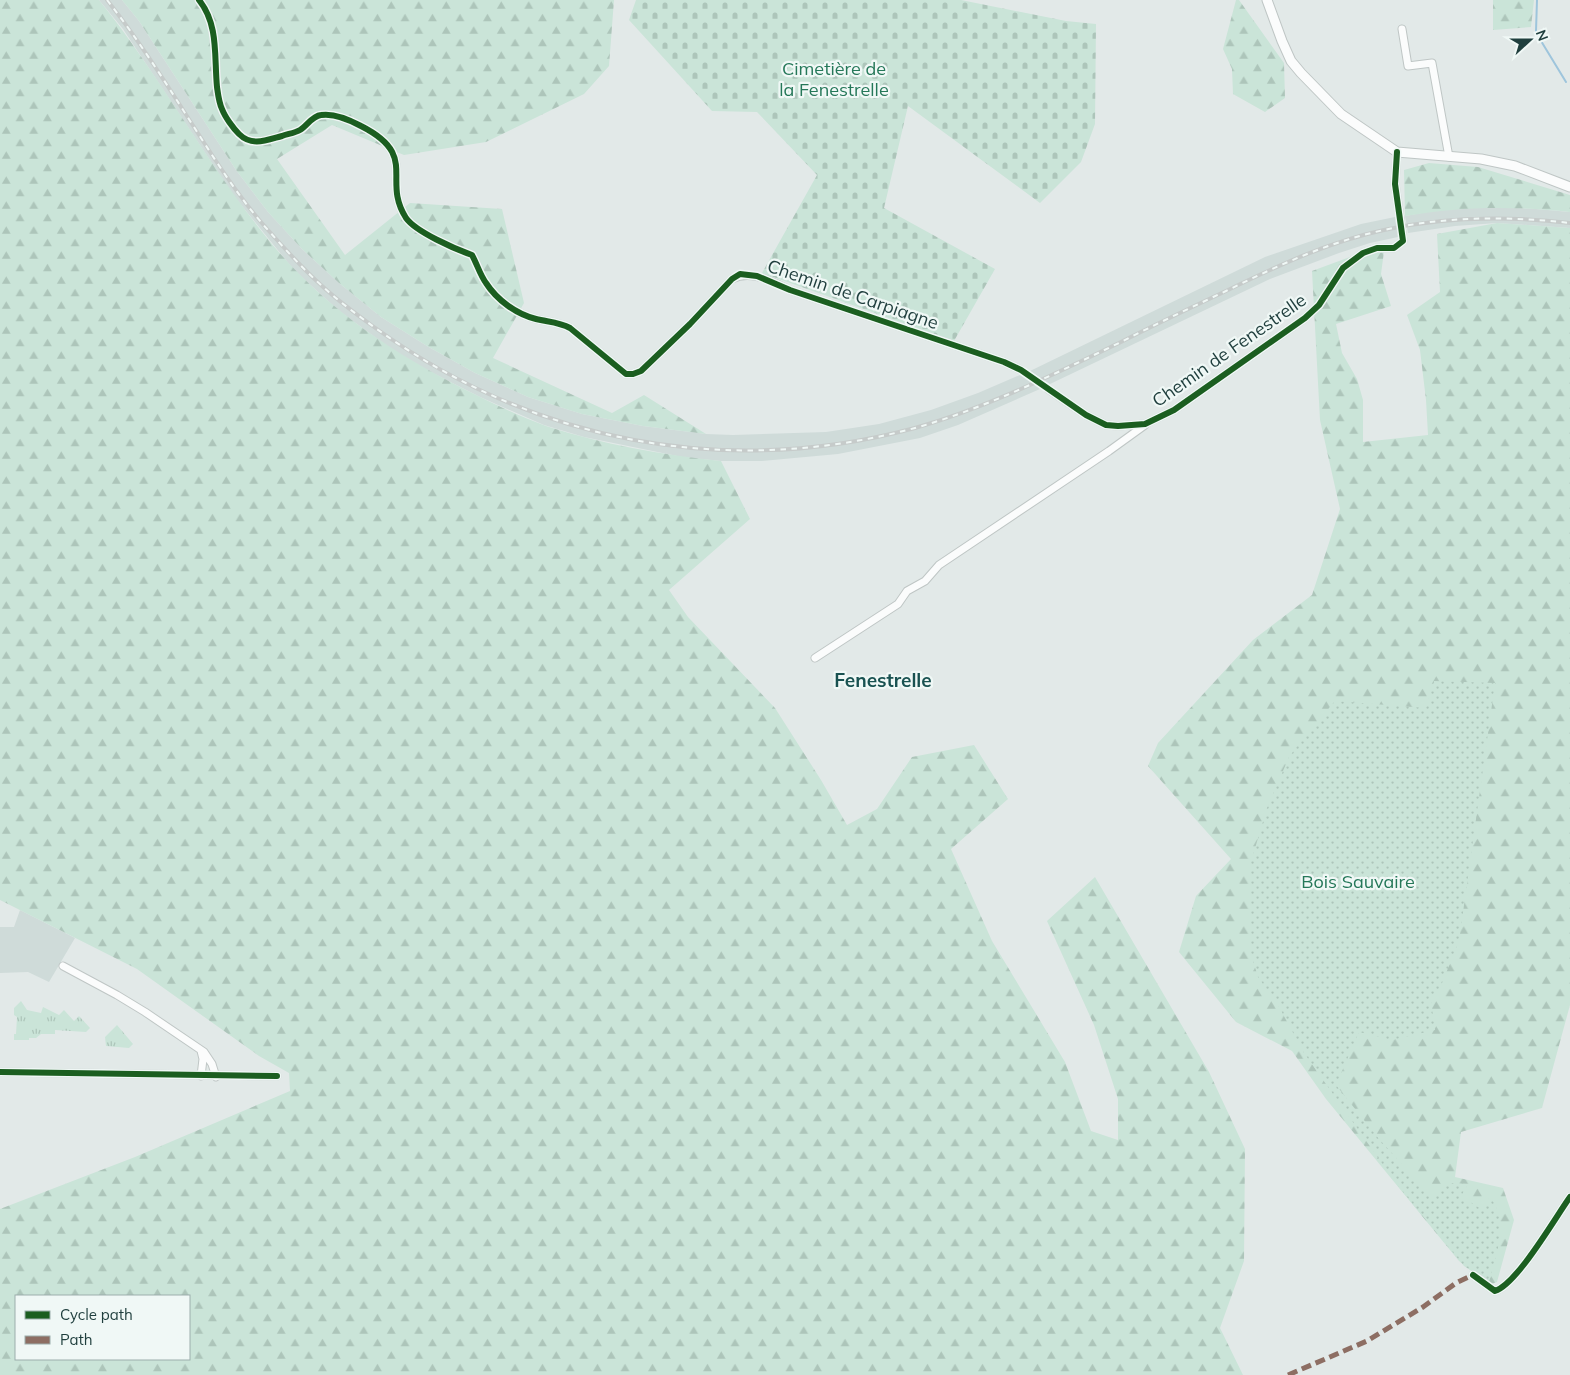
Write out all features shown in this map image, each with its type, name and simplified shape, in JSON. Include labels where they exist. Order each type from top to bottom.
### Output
[{"type":"street","name":"Chemin de Carpiagne","points":[[199,0],[212,24],[215,41],[218,94],[222,109],[238,134],[246,140],[263,142],[299,130],[309,121],[320,115],[346,119],[381,138],[390,146],[394,153],[397,165],[400,204],[413,226],[456,249],[472,255],[486,283],[514,310],[534,319],[564,324],[626,374],[641,371],[690,324],[732,279],[740,274],[757,276],[790,290],[1004,362],[1021,370]]},
{"type":"street","points":[[1267,0],[1282,41],[1291,60],[1301,73],[1341,114],[1397,152],[1481,160],[1515,166],[1570,187]]},
{"type":"street","points":[[1402,29],[1408,66],[1432,64],[1448,157]]},
{"type":"street","name":"Chemin de Fenestrelle","points":[[1048,389],[1086,415],[1106,425],[1145,424],[1174,410],[1305,318],[1319,306],[1343,268],[1362,253],[1377,248],[1394,248],[1403,241],[1395,184],[1397,152]]},
{"type":"street","points":[[815,658],[898,604],[908,591],[925,581],[939,565],[1145,424]]},
{"type":"street","points":[[62,966],[117,994],[201,1050],[212,1064],[216,1076]]},
{"type":"street","points":[[201,1050],[203,1059],[201,1076]]},
{"type":"street","points":[[0,1072],[277,1076]]},
{"type":"street","points":[[1472,1275],[1495,1291],[1501,1289],[1520,1269],[1570,1197]]},
{"type":"shaded area","points":[[99,0],[122,0],[139,21],[236,170],[268,212],[302,249],[339,283],[381,317],[475,373],[528,397],[582,414],[643,426],[706,434],[733,435],[826,432],[879,424],[931,410],[1020,375],[1040,389],[958,425],[920,438],[838,454],[762,461],[721,461],[682,457],[584,437],[544,425],[480,397],[419,366],[391,349],[338,310],[294,270],[233,195],[123,29]]},
{"type":"shaded area","points":[[1490,207],[1570,212],[1570,228],[1497,223],[1455,226],[1408,233],[1405,216],[1443,209]]},
{"type":"shaded area","points":[[1395,217],[1398,237],[1370,243],[1339,253],[1270,279],[1050,384],[1030,371],[1265,257],[1361,224]]},
{"type":"shaded area","points":[[20,910],[75,938],[49,982],[28,972],[0,973],[0,927],[14,927]]},
{"type":"green space","points":[[0,0],[99,0],[142,57],[221,176],[263,233],[306,281],[381,341],[435,374],[464,389],[546,426],[610,443],[654,452],[721,461],[750,519],[669,590],[688,617],[775,708],[847,825],[877,809],[912,757],[974,745],[1008,799],[951,849],[992,941],[1065,1062],[1091,1131],[1118,1140],[1118,1099],[1094,1025],[1047,921],[1095,877],[1209,1072],[1245,1149],[1244,1261],[1220,1328],[1243,1375],[0,1375],[0,1209],[135,1157],[290,1091],[289,1073],[259,1056],[137,969],[0,900]]},
{"type":"green space","points":[[122,0],[614,0],[609,66],[584,94],[486,142],[404,155],[332,125],[277,159],[345,255],[410,203],[502,209],[524,303],[493,358],[612,413],[644,395],[706,434],[643,426],[582,414],[528,397],[475,373],[381,317],[339,283],[302,249],[268,212],[236,170],[139,21]]},
{"type":"green space","name":"Cimetière de la Fenestrelle","points":[[636,0],[961,0],[1066,21],[1096,24],[1095,124],[1081,162],[1040,203],[908,106],[884,208],[995,269],[954,341],[762,273],[817,175],[757,112],[712,111],[629,20]]},
{"type":"green space","points":[[1236,0],[1239,0],[1284,63],[1285,98],[1265,112],[1233,94],[1232,69],[1223,49]]},
{"type":"green space","points":[[1493,0],[1534,0],[1531,27],[1493,30]]},
{"type":"green space","points":[[1429,163],[1478,167],[1570,195],[1570,212],[1488,208],[1447,210],[1405,216],[1404,170]]},
{"type":"green space","points":[[1497,223],[1570,228],[1570,1005],[1542,1108],[1461,1132],[1455,1177],[1503,1188],[1514,1220],[1497,1282],[1489,1285],[1459,1261],[1326,1099],[1292,1051],[1236,1022],[1179,952],[1196,896],[1231,859],[1148,766],[1158,743],[1253,640],[1312,595],[1340,509],[1320,420],[1312,271],[1385,244],[1381,274],[1391,306],[1336,324],[1342,353],[1357,379],[1363,400],[1363,442],[1428,435],[1420,350],[1407,315],[1440,292],[1437,234]]},
{"type":"green space","name":"Bois Sauvaire","points":[[1434,681],[1495,683],[1459,941],[1438,993],[1431,1001],[1435,1030],[1392,1040],[1359,1032],[1336,1085],[1379,1139],[1431,1196],[1450,1183],[1468,1184],[1461,1196],[1481,1209],[1490,1197],[1499,1217],[1500,1239],[1489,1282],[1464,1266],[1398,1186],[1304,1053],[1279,1007],[1258,977],[1249,948],[1250,865],[1267,808],[1289,757],[1335,701],[1426,708]]},
{"type":"green space","points":[[21,1001],[27,1010],[41,1013],[43,1007],[59,1015],[64,1010],[74,1021],[79,1016],[90,1028],[86,1032],[55,1030],[55,1034],[41,1034],[36,1038],[29,1038],[29,1040],[14,1040],[17,1017],[14,1015],[14,1008]]},
{"type":"green space","points":[[117,1025],[133,1044],[129,1048],[106,1046],[105,1037]]},
{"type":"waterway","points":[[1537,0],[1536,31],[1566,82]]},
{"type":"tunnel","points":[[1021,370],[1048,389]]},
{"type":"railway","points":[[107,0],[148,57],[218,165],[246,203],[294,258],[334,296],[374,327],[435,366],[499,398],[565,423],[633,440],[702,449],[773,450],[844,443],[915,428],[993,401],[1094,355],[1264,273],[1343,241],[1407,225],[1454,220],[1500,218],[1570,223]]},
{"type":"marked path","points":[[1288,1375],[1367,1341],[1423,1307],[1456,1283],[1473,1275]]},
{"type":"cycle path","points":[[199,0],[210,20],[213,31],[220,104],[227,119],[239,134],[249,140],[265,141],[298,131],[315,117],[326,115],[347,119],[379,137],[395,158],[399,204],[406,218],[411,223],[436,239],[472,255],[486,283],[508,306],[529,317],[558,323],[570,328],[626,374],[641,371],[690,324],[732,279],[740,274],[757,276],[790,290],[1004,362],[1021,370],[1086,415],[1106,425],[1145,424],[1174,410],[1305,318],[1319,305],[1343,268],[1363,253],[1377,248],[1394,248],[1403,241],[1395,184],[1397,152]]},
{"type":"cycle path","points":[[0,1072],[277,1076]]},
{"type":"cycle path","points":[[1473,1275],[1495,1291],[1504,1286],[1524,1264],[1570,1197]]},
{"type":"district","name":"Fenestrelle","points":[[883,680]]}]
